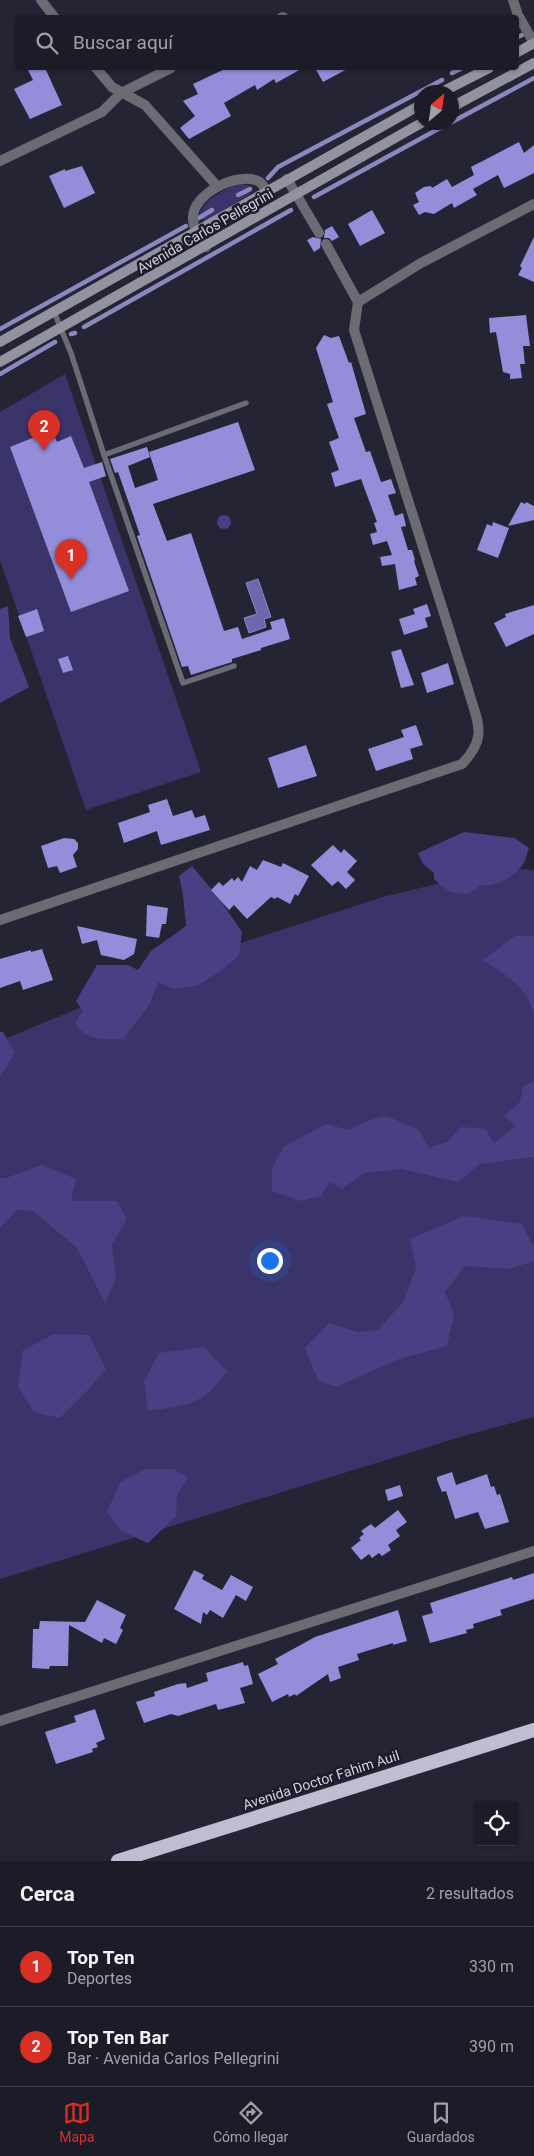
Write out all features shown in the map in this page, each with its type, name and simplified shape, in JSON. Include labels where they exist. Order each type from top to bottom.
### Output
[{"type":"highway","name":"Avenida Doctor Fahim Auil","points":[[118,1861],[534,1730]]},
{"type":"main road","points":[[519,51],[534,43]]},
{"type":"main road","points":[[459,103],[534,63]]},
{"type":"main road","points":[[456,85],[485,70]]},
{"type":"main road","name":"Avenida Carlos Pellegrini","points":[[0,342],[414,108]]},
{"type":"main road","name":"Avenida Carlos Pellegrini","points":[[0,362],[414,128]]},
{"type":"street","points":[[41,0],[53,15]]},
{"type":"street","points":[[513,0],[518,15]]},
{"type":"street","points":[[519,17],[534,43]]},
{"type":"street","points":[[98,70],[112,87],[121,94],[145,105],[217,186]]},
{"type":"street","points":[[0,162],[102,112],[121,94],[167,70]]},
{"type":"street","points":[[288,179],[319,233]]},
{"type":"street","points":[[206,247],[197,232],[193,218],[196,207],[217,186],[236,180],[250,180],[260,183],[267,191]]},
{"type":"street","points":[[358,302],[421,263],[534,204]]},
{"type":"street","points":[[0,920],[462,764],[474,752],[481,733],[354,330],[358,302],[326,244]]},
{"type":"street","points":[[0,1721],[534,1550]]},
{"type":"lane","points":[[54,312],[183,683],[234,666]]},
{"type":"lane","points":[[104,455],[246,403]]},
{"type":"shaded area","points":[[242,184],[250,186],[252,190],[250,194],[206,221],[202,219],[199,215],[211,199],[229,188]]},
{"type":"shaded area","points":[[65,374],[201,772],[86,810],[0,560],[0,412]]},
{"type":"shaded area","points":[[221,515],[227,515],[231,522],[227,529],[221,529],[217,525],[217,519]]},
{"type":"shaded area","points":[[258,579],[271,617],[264,619],[266,627],[249,633],[244,618],[257,614],[246,583]]},
{"type":"shaded area","points":[[8,606],[10,638],[29,687],[0,703],[0,609]]},
{"type":"shaded area","points":[[464,832],[515,838],[529,848],[524,863],[516,872],[499,883],[480,885],[468,893],[462,894],[450,891],[434,879],[434,873],[423,864],[418,853]]},
{"type":"shaded area","points":[[192,866],[218,897],[242,932],[239,955],[222,970],[197,986],[173,989],[158,982],[150,1004],[123,1039],[102,1039],[89,1036],[78,1028],[75,1022],[83,1011],[76,1001],[97,965],[128,965],[138,970],[151,951],[186,926],[179,876]]},
{"type":"shaded area","points":[[502,868],[534,870],[534,1417],[467,1435],[0,1579],[0,1041],[216,951],[383,897]]},
{"type":"shaded area","points":[[515,936],[534,936],[534,1015],[527,996],[521,989],[507,976],[483,960]]},
{"type":"shaded area","points":[[0,1032],[3,1032],[15,1053],[0,1077]]},
{"type":"shaded area","points":[[534,1081],[534,1157],[480,1164],[458,1182],[401,1169],[364,1173],[342,1189],[330,1182],[321,1196],[300,1201],[272,1191],[272,1169],[283,1147],[326,1124],[348,1130],[373,1119],[387,1116],[419,1130],[429,1148],[447,1142],[461,1127],[485,1129],[494,1143],[516,1126],[504,1116],[520,1102],[523,1086]]},
{"type":"shaded area","points":[[42,1165],[76,1179],[71,1201],[117,1201],[127,1219],[112,1244],[116,1279],[105,1303],[77,1248],[33,1211],[17,1210],[0,1228],[0,1178],[6,1178]]},
{"type":"shaded area","points":[[464,1216],[522,1224],[534,1248],[534,1261],[509,1269],[465,1266],[445,1292],[454,1314],[447,1346],[399,1359],[336,1387],[318,1380],[305,1348],[329,1323],[358,1332],[378,1330],[403,1302],[416,1268],[410,1239]]},
{"type":"shaded area","points":[[54,1334],[89,1335],[106,1369],[60,1418],[34,1412],[18,1388],[23,1350]]},
{"type":"shaded area","points":[[204,1347],[227,1371],[218,1383],[194,1402],[148,1411],[144,1381],[159,1353]]},
{"type":"shaded area","points":[[145,1469],[174,1469],[188,1478],[177,1494],[176,1516],[148,1543],[121,1531],[107,1512],[120,1482]]},
{"type":"building","points":[[28,70],[46,70],[62,105],[30,119],[14,89],[33,80]]},
{"type":"building","points":[[223,70],[299,70],[276,83],[274,79],[257,90],[255,85],[224,103],[231,116],[189,139],[180,128],[195,116],[183,101],[198,94],[193,84]]},
{"type":"building","points":[[316,70],[345,70],[323,82]]},
{"type":"building","points":[[519,142],[524,153],[534,145],[534,173],[504,188],[498,175],[473,189],[477,195],[454,208],[452,203],[434,214],[425,212],[419,215],[413,205],[419,202],[415,193],[424,187],[431,186],[432,188],[447,179],[452,187],[474,175],[471,167]]},
{"type":"building","points":[[82,166],[95,193],[64,208],[49,176],[65,169],[65,171]]},
{"type":"building","points":[[372,210],[385,233],[360,246],[348,224]]},
{"type":"building","points":[[332,226],[339,237],[332,241],[329,238],[324,238],[325,230]]},
{"type":"building","points":[[313,237],[321,239],[320,248],[314,252],[307,240]]},
{"type":"building","points":[[534,237],[534,282],[518,275],[522,268],[520,266]]},
{"type":"building","points":[[526,315],[530,346],[523,346],[525,364],[520,364],[522,378],[510,379],[510,374],[503,372],[496,332],[490,333],[489,318]]},
{"type":"building","points":[[324,335],[331,338],[339,336],[349,363],[351,362],[366,414],[354,418],[366,452],[370,451],[381,482],[391,479],[396,493],[388,495],[395,516],[403,513],[406,526],[401,527],[408,550],[412,550],[415,560],[419,576],[415,578],[417,585],[399,590],[395,564],[382,566],[380,557],[392,555],[387,541],[373,545],[370,534],[377,532],[374,523],[377,522],[361,479],[335,487],[331,473],[339,470],[329,442],[339,438],[327,404],[333,402],[316,348]]},
{"type":"building","points":[[238,422],[255,470],[153,504],[167,541],[191,533],[224,631],[238,627],[242,639],[272,629],[270,622],[284,618],[290,639],[232,659],[232,662],[191,675],[188,666],[182,667],[137,536],[140,535],[118,472],[115,473],[110,459],[147,447],[150,457],[128,466],[135,488],[158,480],[149,452]]},
{"type":"building","points":[[52,430],[57,442],[71,436],[84,468],[102,462],[106,476],[89,482],[129,591],[71,612],[10,447]]},
{"type":"building","points":[[521,502],[534,506],[534,520],[508,526]]},
{"type":"building","points":[[493,522],[509,528],[498,558],[477,550],[487,524],[492,526]]},
{"type":"building","points":[[427,604],[431,616],[425,618],[428,627],[404,635],[399,619],[415,614],[413,609]]},
{"type":"building","points":[[534,605],[534,634],[506,647],[494,623],[506,617],[505,614]]},
{"type":"building","points":[[37,609],[44,631],[26,637],[18,616]]},
{"type":"building","points":[[401,649],[414,685],[401,688],[391,652]]},
{"type":"building","points":[[68,656],[73,670],[63,673],[58,659]]},
{"type":"building","points":[[448,663],[454,684],[427,693],[421,673]]},
{"type":"building","points":[[416,725],[423,745],[410,749],[413,759],[376,771],[368,749],[404,737],[401,730]]},
{"type":"building","points":[[306,745],[317,776],[278,788],[268,758]]},
{"type":"building","points":[[167,799],[173,816],[192,810],[195,818],[205,815],[210,830],[161,845],[157,831],[124,843],[118,823],[150,812],[148,805]]},
{"type":"building","points":[[64,838],[74,839],[78,843],[78,849],[73,855],[77,867],[60,873],[57,866],[48,868],[41,846]]},
{"type":"building","points":[[333,845],[341,853],[344,849],[357,861],[347,872],[355,880],[346,889],[338,881],[332,886],[311,865]]},
{"type":"building","points":[[263,860],[281,867],[283,863],[309,876],[298,896],[295,894],[290,904],[277,897],[275,899],[271,897],[247,919],[234,905],[229,910],[211,890],[219,882],[223,886],[232,878],[234,881],[238,877],[242,882],[250,866],[257,870]]},
{"type":"building","points":[[147,905],[168,908],[166,924],[162,924],[159,938],[146,936]]},
{"type":"building","points":[[77,926],[137,939],[134,954],[124,960],[101,955],[97,940],[82,944]]},
{"type":"building","points":[[42,949],[53,980],[23,990],[20,981],[0,988],[0,959],[31,950],[31,952]]},
{"type":"building","points":[[452,1472],[456,1485],[487,1474],[491,1487],[494,1486],[497,1495],[500,1494],[509,1522],[485,1529],[478,1512],[455,1519],[446,1491],[442,1492],[437,1480],[437,1477]]},
{"type":"building","points":[[400,1485],[403,1496],[388,1501],[385,1490]]},
{"type":"building","points":[[398,1510],[407,1522],[396,1530],[400,1536],[388,1545],[391,1550],[382,1556],[379,1553],[372,1558],[369,1554],[361,1560],[351,1548],[361,1540],[359,1538],[364,1534],[361,1531],[371,1524],[375,1528]]},
{"type":"building","points":[[194,1570],[204,1575],[202,1579],[222,1590],[231,1575],[253,1587],[246,1601],[236,1595],[223,1618],[210,1610],[207,1615],[203,1612],[201,1624],[174,1609]]},
{"type":"building","points":[[534,1573],[534,1599],[500,1610],[502,1615],[473,1624],[474,1628],[466,1630],[467,1633],[430,1643],[422,1616],[433,1613],[430,1603],[512,1577],[513,1580]]},
{"type":"building","points":[[97,1600],[126,1615],[120,1628],[123,1630],[116,1644],[104,1638],[102,1643],[69,1625],[68,1666],[50,1666],[49,1669],[32,1668],[33,1629],[39,1629],[40,1621],[85,1622]]},
{"type":"building","points":[[398,1610],[407,1641],[393,1645],[393,1643],[357,1654],[359,1660],[338,1667],[341,1678],[330,1682],[328,1674],[296,1696],[295,1694],[289,1697],[288,1694],[272,1702],[258,1674],[278,1664],[275,1659],[315,1637]]},
{"type":"building","points":[[243,1662],[244,1666],[248,1665],[253,1684],[240,1688],[245,1703],[218,1710],[216,1704],[178,1716],[171,1714],[144,1723],[136,1702],[155,1696],[154,1692],[178,1684],[186,1683],[187,1688],[208,1681],[206,1673]]},
{"type":"building","points":[[95,1709],[105,1739],[96,1743],[98,1747],[92,1749],[93,1752],[56,1764],[45,1732],[76,1722],[74,1716]]},
{"type":"waterway","points":[[452,73],[458,70]]},
{"type":"waterway","points":[[459,118],[534,78]]},
{"type":"waterway","points":[[268,178],[278,167],[442,80]]},
{"type":"waterway","points":[[314,197],[436,130]]},
{"type":"waterway","points":[[238,195],[250,189]]},
{"type":"waterway","points":[[199,218],[212,210]]},
{"type":"waterway","points":[[84,327],[291,210]]},
{"type":"waterway","points":[[0,329],[186,226]]},
{"type":"waterway","points":[[71,334],[75,333]]},
{"type":"waterway","points":[[0,374],[55,342]]},
{"type":"place","name":"Top Ten Bar","points":[[44,451]]},
{"type":"place","name":"Top Ten","points":[[71,580]]}]
